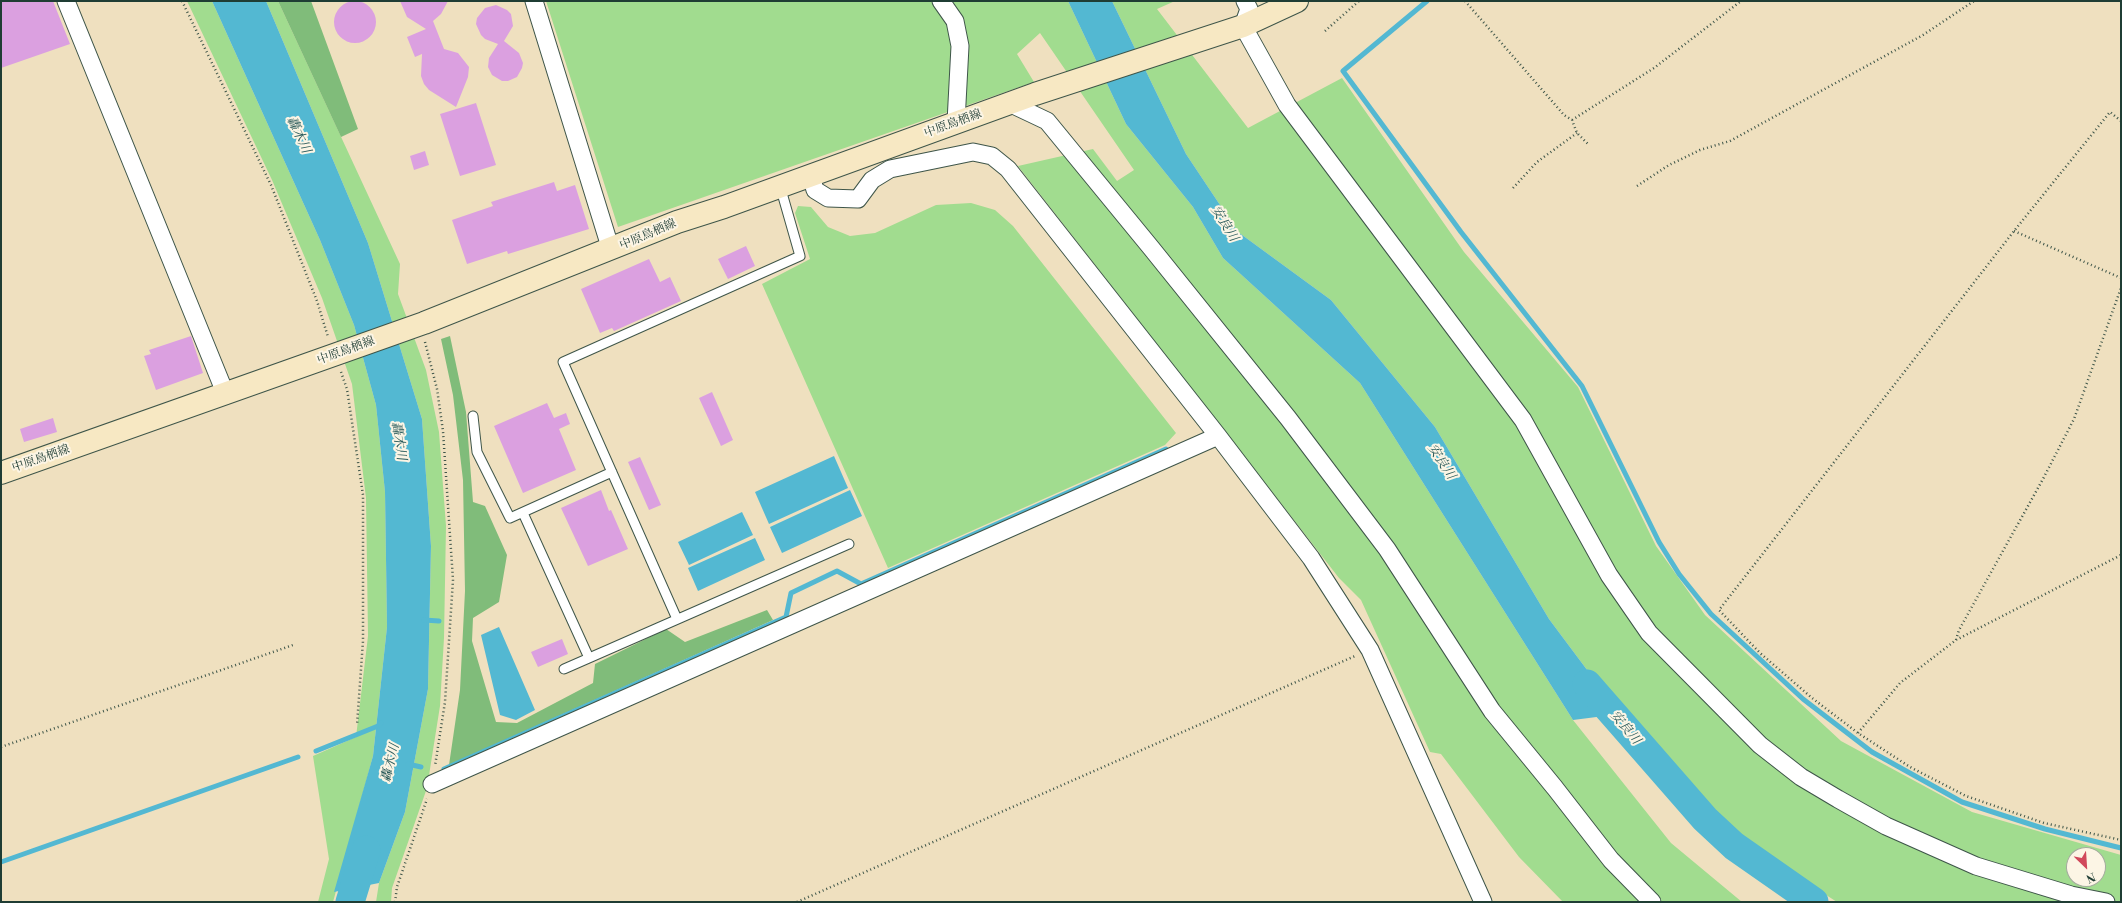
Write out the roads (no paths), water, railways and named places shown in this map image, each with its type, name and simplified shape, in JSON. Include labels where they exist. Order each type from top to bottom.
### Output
[{"type":"main road","name":"中原鳥栖線","points":[[1,473],[420,325],[678,222],[811,176],[1009,103],[1234,28],[1297,1]]},
{"type":"street","points":[[66,1],[226,394]]},
{"type":"street","points":[[534,1],[611,250]]},
{"type":"street","points":[[941,1],[955,21],[960,46],[956,122]]},
{"type":"street","points":[[1246,1],[1249,9],[1234,28],[1287,105],[1523,420],[1609,575],[1654,638],[1760,744],[1801,777],[1838,799],[1886,826],[1976,866],[2071,895],[2106,902]]},
{"type":"street","points":[[1009,103],[1048,121],[1157,255],[1288,418],[1387,549],[1492,711],[1611,860],[1652,902]]},
{"type":"street","points":[[811,176],[815,190],[828,198],[858,199],[872,180],[890,169],[973,152],[992,156],[1008,169],[1218,436],[1311,558],[1370,650],[1483,902]]},
{"type":"street","points":[[432,784],[1218,436]]},
{"type":"lane","points":[[677,619],[563,362],[800,256],[780,186]]},
{"type":"lane","points":[[473,416],[477,452],[510,518],[612,472]]},
{"type":"lane","points":[[523,513],[589,658]]},
{"type":"lane","points":[[564,669],[848,544]]},
{"type":"water","points":[[212,1],[266,1],[368,243],[422,419],[431,546],[428,689],[405,812],[379,883],[334,892],[373,756],[387,627],[385,492],[376,405],[354,325],[320,240]]},
{"type":"water","points":[[1068,1],[1112,1],[1186,154],[1238,232],[1331,300],[1435,427],[1549,619],[1620,714],[1573,720],[1360,383],[1223,258],[1193,207],[1126,124]]},
{"type":"water","points":[[834,456],[848,488],[769,524],[755,492]]},
{"type":"water","points":[[850,490],[862,516],[782,553],[770,527]]},
{"type":"water","points":[[742,512],[753,535],[689,565],[678,542]]},
{"type":"water","points":[[755,538],[765,560],[698,591],[688,568]]},
{"type":"water","points":[[499,627],[535,710],[516,720],[500,715],[481,635]]},
{"type":"waterway","points":[[1427,1],[1343,71],[1461,232],[1582,386],[1659,542],[1679,574],[1711,614],[1803,699],[1872,752],[1962,802],[2045,829],[2121,848]]},
{"type":"waterway","points":[[444,769],[786,617],[791,593],[837,571],[861,584],[1166,449]]},
{"type":"waterway","points":[[424,620],[439,621]]},
{"type":"waterway","name":"安良川","points":[[1587,684],[1705,819],[1734,846],[1814,902]]},
{"type":"waterway","points":[[316,751],[378,726],[381,723]]},
{"type":"waterway","points":[[1,862],[298,757]]},
{"type":"waterway","points":[[408,764],[421,767]]},
{"type":"waterway","name":"轟木川","points":[[350,902],[366,850]]}]
